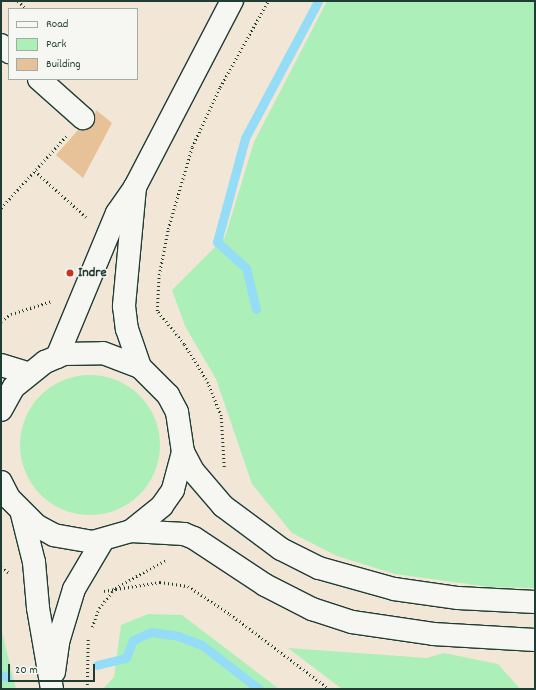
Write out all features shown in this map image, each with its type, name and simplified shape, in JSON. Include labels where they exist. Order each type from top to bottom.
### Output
[{"type":"main road","points":[[57,357],[81,307],[101,248],[117,213],[135,187],[232,1]]},
{"type":"main road","points":[[40,80],[83,118]]},
{"type":"main road","points":[[135,187],[124,306],[127,329],[140,367]]},
{"type":"main road","points":[[1,410],[14,387],[28,373],[57,357],[84,351],[103,353],[140,367],[164,390],[177,412],[183,452],[192,471],[223,506],[281,549],[319,568],[394,590],[525,602],[535,619]]},
{"type":"main road","points":[[1,365],[28,373]]},
{"type":"main road","points":[[22,514],[54,535],[74,540],[103,540],[132,531],[158,511],[173,490],[183,452]]},
{"type":"main road","points":[[1,482],[22,514],[34,562],[38,608],[52,687]]},
{"type":"main road","points":[[132,531],[178,534],[194,538],[265,585],[312,609],[352,622],[433,634],[535,640]]},
{"type":"main road","points":[[52,687],[58,642],[74,589],[103,540]]},
{"type":"path","points":[[18,1],[26,8]]},
{"type":"path","points":[[157,311],[159,275],[168,229],[192,147],[220,87],[268,1]]},
{"type":"path","points":[[1,208],[83,118]]},
{"type":"path","points":[[35,170],[90,220]]},
{"type":"path","points":[[87,689],[88,638],[99,608],[115,588],[160,582],[188,586],[230,614],[329,689]]},
{"type":"green space","points":[[327,1],[535,1],[535,588],[490,587],[395,574],[337,556],[292,533],[252,484],[216,379],[185,326],[172,290],[225,237],[254,142]]},
{"type":"green space","points":[[97,375],[117,380],[140,395],[155,418],[159,431],[159,459],[155,472],[140,495],[117,510],[104,514],[83,515],[63,510],[40,495],[25,472],[21,459],[20,438],[25,418],[40,395],[63,380],[76,376]]},
{"type":"green space","points":[[148,614],[182,615],[279,689],[103,689],[114,677],[121,625]]},
{"type":"green space","points":[[1,628],[16,689],[1,689]]},
{"type":"green space","points":[[288,648],[427,658],[444,653],[498,664],[520,689],[342,689]]},
{"type":"building","points":[[96,110],[112,123],[83,178],[56,155],[79,129],[92,127]]},
{"type":"waterway","points":[[256,309],[246,268],[217,242],[245,138],[318,1]]},
{"type":"waterway","points":[[97,665],[126,658],[133,640],[151,632],[178,636],[202,645],[259,689]]},
{"type":"waterway","points":[[1,675],[7,677]]},
{"type":"place","name":"Indre","points":[[70,273]]}]
